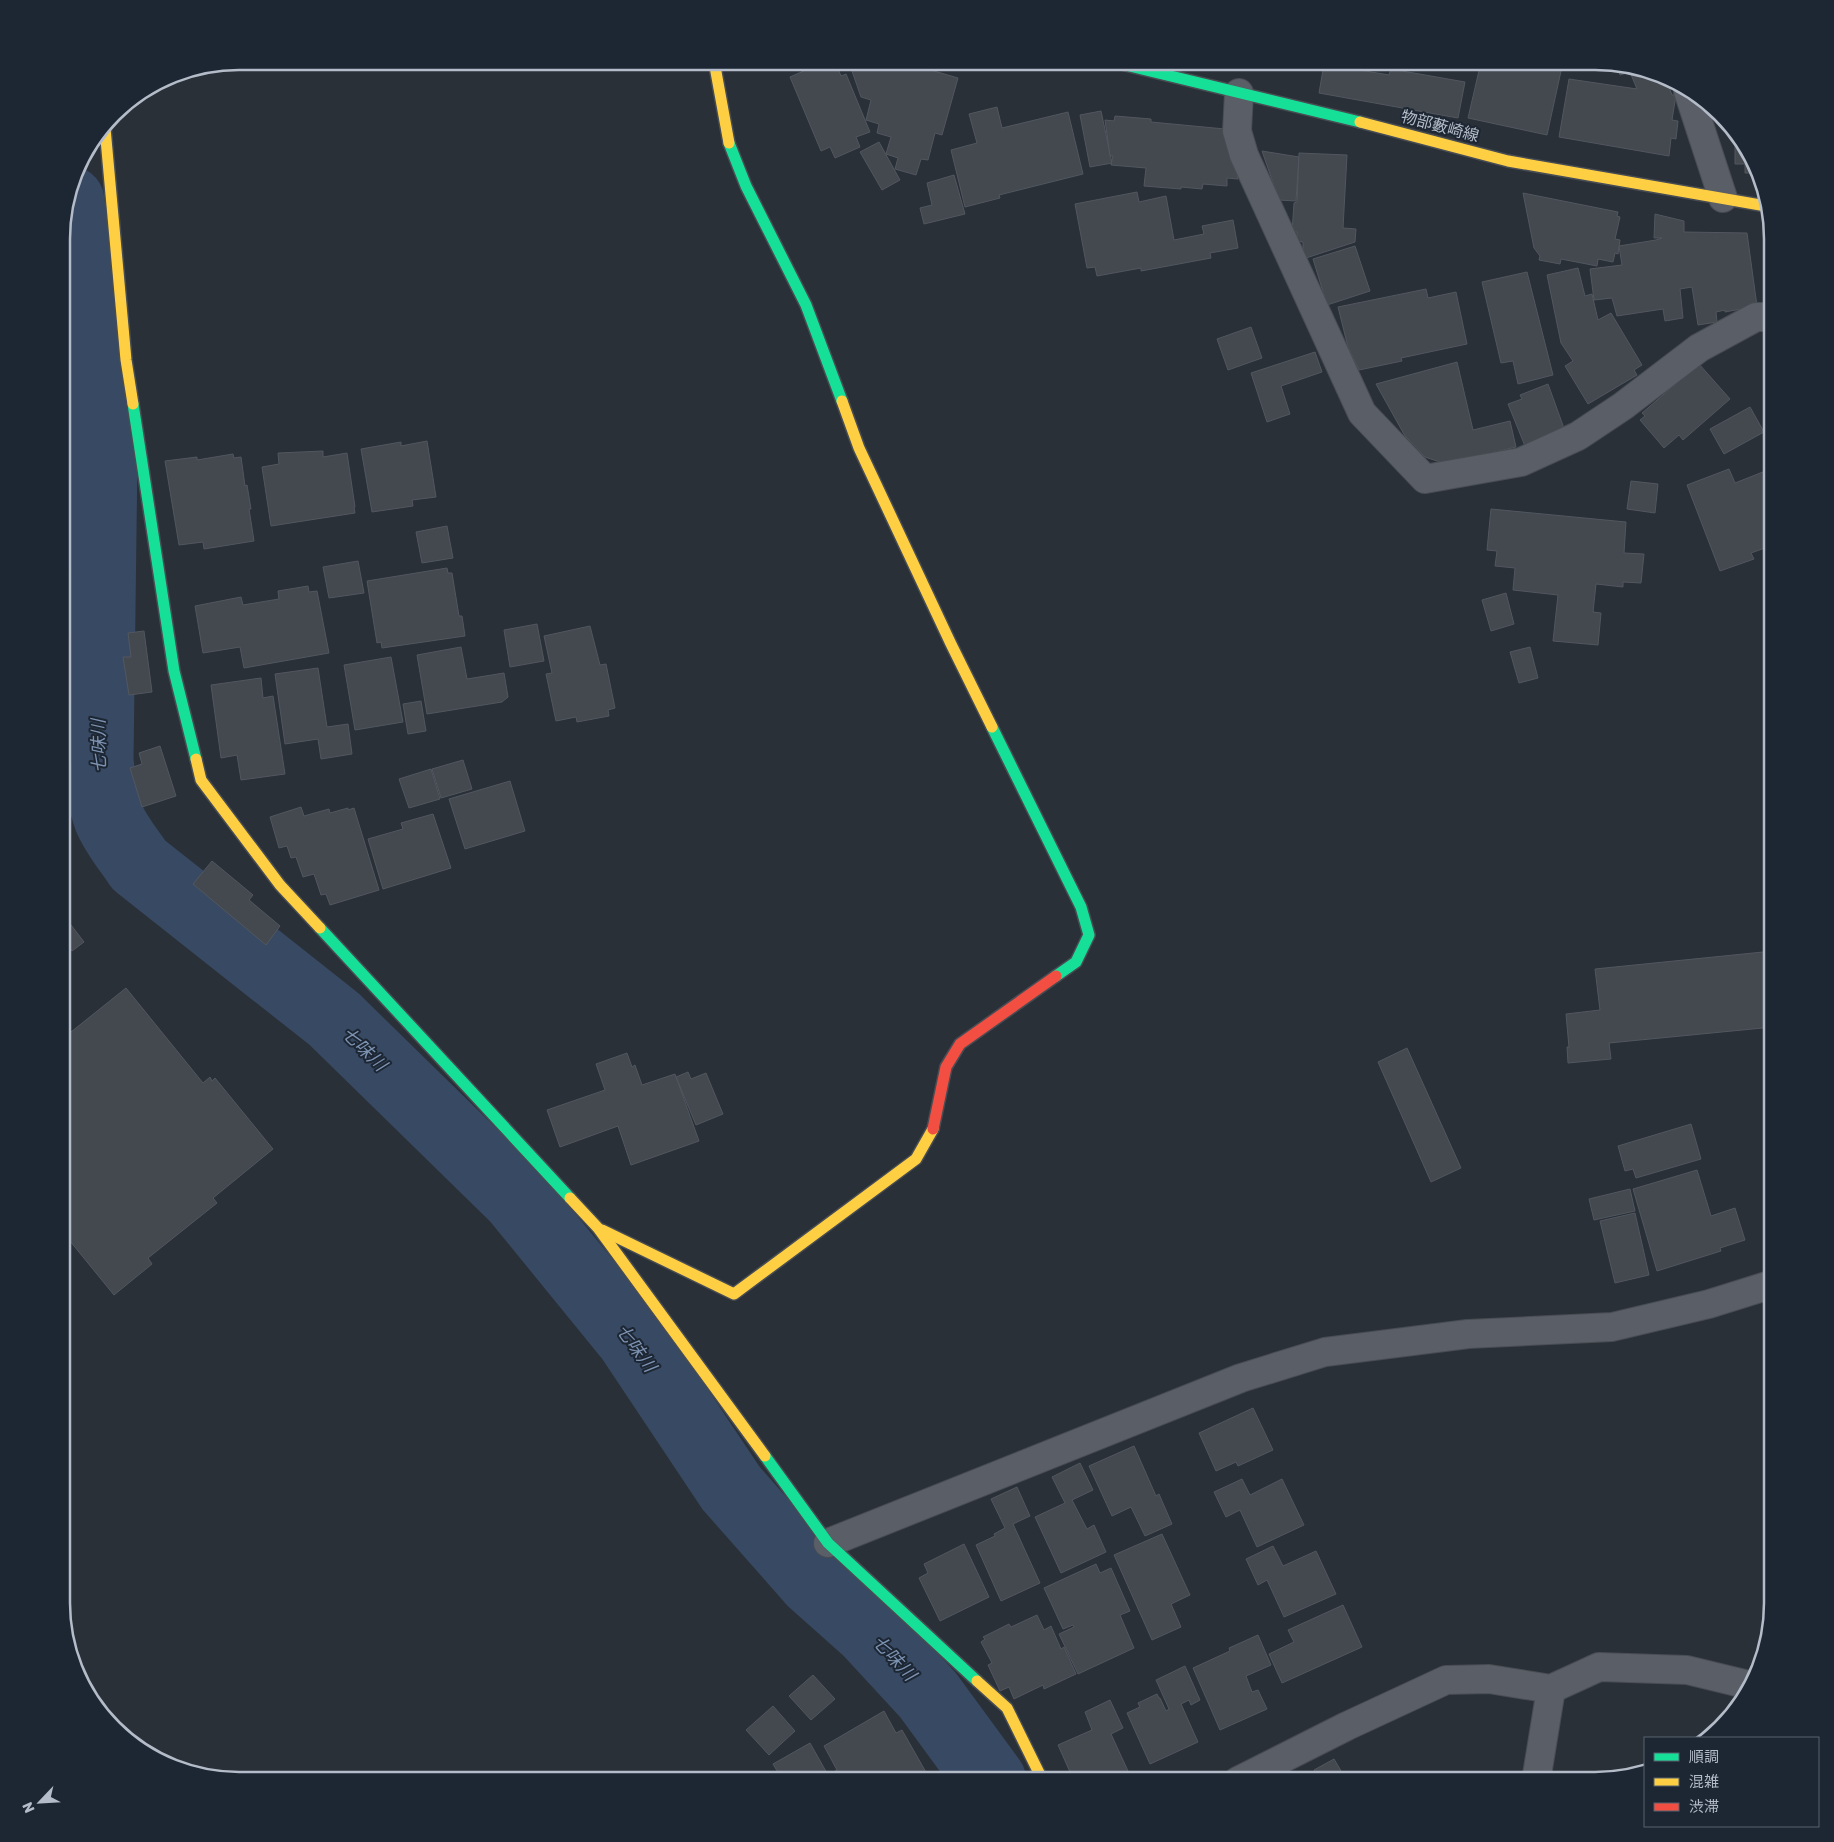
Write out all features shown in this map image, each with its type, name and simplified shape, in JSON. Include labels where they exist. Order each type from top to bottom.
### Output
[{"type":"street","points":[[598,1228],[734,1294],[916,1159],[932,1133],[946,1067],[960,1044],[1076,962],[1089,935],[1081,907],[951,644],[859,448],[806,306],[746,186],[727,138],[716,70]]},
{"type":"street","name":"物部藪崎線","points":[[1143,70],[1368,124],[1508,161],[1761,205]]},
{"type":"street","points":[[1239,93],[1237,131],[1244,155],[1362,413],[1425,479],[1521,462],[1578,436],[1623,406],[1699,348],[1756,317],[1764,317]]},
{"type":"street","points":[[1691,100],[1723,198]]},
{"type":"street","points":[[106,136],[126,360],[174,671],[201,780],[280,885],[598,1228],[828,1543],[1007,1708],[1039,1772]]},
{"type":"street","points":[[828,1543],[1240,1378],[1325,1352],[1468,1334],[1612,1328],[1709,1304],[1764,1287]]},
{"type":"street","points":[[1256,1772],[1347,1726],[1446,1680],[1489,1679],[1551,1689],[1599,1667],[1687,1670],[1743,1684]]},
{"type":"street","points":[[1537,1772],[1551,1689]]},
{"type":"building","points":[[806,70],[839,70],[841,76],[846,74],[870,132],[856,137],[860,147],[835,158],[830,147],[821,151],[790,77]]},
{"type":"building","points":[[931,70],[958,78],[942,135],[935,133],[928,160],[921,159],[916,175],[895,169],[898,158],[886,154],[891,137],[877,133],[879,124],[866,120],[871,100],[861,97],[852,71]]},
{"type":"building","points":[[1323,70],[1359,70],[1389,75],[1391,70],[1397,70],[1465,82],[1458,118],[1319,93]]},
{"type":"building","points":[[1479,70],[1561,70],[1547,135],[1468,118]]},
{"type":"building","points":[[1631,74],[1669,87],[1672,95],[1676,95],[1672,120],[1678,121],[1676,139],[1671,138],[1669,156],[1559,137],[1569,79],[1637,89]]},
{"type":"building","points":[[997,107],[1002,128],[1068,112],[1083,174],[999,195],[1000,198],[965,207],[951,150],[977,143],[969,114]]},
{"type":"building","points":[[1101,111],[1112,163],[1090,167],[1080,115]]},
{"type":"building","points":[[1115,116],[1151,119],[1151,122],[1225,129],[1238,179],[1227,178],[1227,186],[1203,184],[1202,189],[1144,186],[1146,168],[1111,165],[1113,156],[1110,156],[1105,120],[1114,121]]},
{"type":"building","points":[[879,142],[900,180],[882,190],[860,152]]},
{"type":"building","points":[[1735,145],[1750,173],[1745,173],[1745,164],[1735,164]]},
{"type":"building","points":[[1262,151],[1299,157],[1296,201],[1279,200]]},
{"type":"building","points":[[1299,153],[1347,155],[1343,228],[1356,229],[1355,242],[1303,259],[1303,242],[1297,241],[1297,232],[1292,232],[1294,203],[1297,202]]},
{"type":"building","points":[[954,175],[965,214],[924,224],[920,208],[932,205],[927,183]]},
{"type":"building","points":[[1137,192],[1139,202],[1166,196],[1174,240],[1204,234],[1202,226],[1233,220],[1238,248],[1210,253],[1211,258],[1141,271],[1141,268],[1097,276],[1095,267],[1087,268],[1075,204]]},
{"type":"building","points":[[1523,193],[1618,212],[1617,216],[1620,217],[1615,239],[1620,240],[1618,254],[1615,253],[1613,262],[1598,259],[1597,266],[1561,259],[1560,264],[1539,260],[1540,256],[1534,248]]},
{"type":"building","points":[[1655,214],[1684,221],[1684,232],[1747,233],[1757,306],[1716,312],[1717,322],[1698,325],[1692,287],[1680,289],[1683,318],[1665,321],[1663,309],[1617,316],[1612,298],[1594,300],[1590,269],[1622,265],[1619,246],[1662,238],[1654,238]]},
{"type":"building","points":[[1355,246],[1370,291],[1327,305],[1313,259]]},
{"type":"building","points":[[1578,268],[1585,296],[1592,294],[1598,320],[1611,313],[1642,365],[1634,370],[1637,375],[1588,404],[1565,366],[1573,361],[1561,343],[1547,275]]},
{"type":"building","points":[[1527,272],[1553,375],[1518,384],[1513,361],[1501,363],[1482,282]]},
{"type":"building","points":[[1426,289],[1428,298],[1456,292],[1467,344],[1401,358],[1402,361],[1359,370],[1348,347],[1338,307]]},
{"type":"building","points":[[1251,327],[1262,358],[1228,370],[1217,339]]},
{"type":"building","points":[[1315,352],[1322,372],[1281,386],[1290,414],[1267,422],[1251,373]]},
{"type":"building","points":[[1457,362],[1473,430],[1510,421],[1516,447],[1446,464],[1425,457],[1405,436],[1376,384]]},
{"type":"building","points":[[1699,364],[1730,399],[1683,440],[1679,435],[1664,448],[1640,420],[1645,416],[1642,413]]},
{"type":"building","points":[[1548,384],[1565,431],[1525,446],[1508,404],[1522,399],[1520,395]]},
{"type":"building","points":[[1750,407],[1764,432],[1724,454],[1710,429]]},
{"type":"building","points":[[427,441],[436,497],[412,500],[413,506],[372,512],[361,449],[401,442],[401,446]]},
{"type":"building","points":[[323,451],[323,457],[347,453],[355,513],[271,526],[262,467],[279,464],[278,453]]},
{"type":"building","points":[[233,454],[234,458],[241,457],[245,486],[247,485],[251,509],[249,509],[254,541],[204,549],[203,542],[179,545],[165,461],[197,457],[197,460]]},
{"type":"building","points":[[1729,469],[1735,483],[1764,472],[1764,548],[1751,553],[1754,559],[1720,571],[1687,485]]},
{"type":"building","points":[[1631,481],[1658,484],[1655,513],[1627,509]]},
{"type":"building","points":[[1491,509],[1626,522],[1624,553],[1644,554],[1641,583],[1623,582],[1623,587],[1596,584],[1593,612],[1601,613],[1598,645],[1553,641],[1558,595],[1513,590],[1515,568],[1495,566],[1497,551],[1487,550]]},
{"type":"building","points":[[447,526],[453,558],[422,563],[416,532]]},
{"type":"building","points":[[358,561],[364,593],[329,598],[323,567]]},
{"type":"building","points":[[447,568],[448,573],[452,573],[459,616],[462,616],[465,636],[382,648],[381,642],[377,643],[367,581]]},
{"type":"building","points":[[308,586],[309,592],[317,591],[329,653],[244,668],[240,647],[203,653],[195,606],[241,597],[243,605],[279,599],[278,591]]},
{"type":"building","points":[[1506,593],[1514,624],[1491,631],[1482,600]]},
{"type":"building","points":[[537,624],[544,661],[510,667],[504,630]]},
{"type":"building","points":[[590,626],[600,665],[606,664],[615,708],[608,710],[609,716],[577,722],[576,717],[556,721],[546,674],[552,673],[544,636]]},
{"type":"building","points":[[144,631],[152,692],[129,695],[123,657],[131,657],[128,633]]},
{"type":"building","points":[[461,647],[467,679],[504,673],[508,697],[502,702],[427,714],[417,655]]},
{"type":"building","points":[[1530,647],[1538,678],[1519,683],[1510,652]]},
{"type":"building","points":[[391,657],[403,722],[355,730],[344,665]]},
{"type":"building","points":[[318,668],[327,727],[348,724],[352,754],[321,759],[318,739],[285,744],[275,674]]},
{"type":"building","points":[[261,678],[263,698],[273,696],[285,774],[241,780],[237,755],[221,758],[211,685]]},
{"type":"building","points":[[421,701],[426,731],[408,734],[403,704]]},
{"type":"building","points":[[160,746],[176,796],[142,807],[130,768],[142,764],[139,753]]},
{"type":"building","points":[[463,760],[472,789],[441,798],[432,769]]},
{"type":"building","points":[[431,769],[440,799],[409,808],[399,779]]},
{"type":"building","points":[[510,781],[525,831],[465,849],[449,799]]},
{"type":"building","points":[[301,807],[304,816],[329,809],[330,813],[354,808],[379,890],[330,905],[326,894],[321,895],[314,874],[303,877],[296,857],[291,858],[287,846],[279,848],[270,817]]},
{"type":"building","points":[[433,814],[451,868],[383,889],[368,839],[403,829],[401,823]]},
{"type":"building","points":[[212,861],[253,895],[249,900],[280,926],[266,945],[193,884]]},
{"type":"building","points":[[70,924],[84,942],[72,951],[70,948]]},
{"type":"building","points":[[1764,952],[1764,1028],[1609,1043],[1611,1059],[1568,1063],[1567,1047],[1569,1047],[1566,1014],[1600,1010],[1595,969]]},
{"type":"building","points":[[126,988],[203,1083],[210,1077],[212,1081],[215,1078],[273,1149],[213,1198],[217,1203],[148,1258],[152,1264],[114,1295],[70,1241],[70,1033]]},
{"type":"building","points":[[1407,1048],[1461,1168],[1431,1182],[1378,1062]]},
{"type":"building","points":[[627,1053],[632,1067],[635,1065],[642,1085],[675,1074],[699,1141],[631,1165],[618,1126],[560,1147],[547,1110],[605,1090],[596,1064]]},
{"type":"building","points":[[688,1072],[691,1079],[706,1073],[723,1114],[696,1125],[676,1077]]},
{"type":"building","points":[[1691,1124],[1701,1159],[1636,1178],[1633,1169],[1625,1171],[1618,1146]]},
{"type":"building","points":[[1697,1170],[1711,1216],[1735,1208],[1745,1240],[1720,1248],[1721,1251],[1657,1271],[1633,1189]]},
{"type":"building","points":[[1630,1189],[1635,1211],[1594,1220],[1589,1199]]},
{"type":"building","points":[[1635,1213],[1649,1275],[1615,1283],[1600,1221]]},
{"type":"building","points":[[1253,1408],[1273,1450],[1238,1466],[1236,1462],[1216,1471],[1199,1433]]},
{"type":"building","points":[[1134,1446],[1156,1496],[1159,1494],[1172,1524],[1145,1536],[1131,1507],[1112,1516],[1089,1466]]},
{"type":"building","points":[[1080,1463],[1093,1490],[1072,1500],[1087,1529],[1094,1525],[1106,1552],[1061,1573],[1035,1517],[1065,1503],[1052,1477]]},
{"type":"building","points":[[1242,1479],[1250,1495],[1282,1479],[1304,1525],[1257,1547],[1240,1510],[1226,1517],[1214,1492]]},
{"type":"building","points":[[1017,1487],[1030,1516],[1013,1524],[1040,1583],[1001,1601],[976,1545],[995,1536],[994,1534],[1005,1528],[991,1499]]},
{"type":"building","points":[[1162,1534],[1190,1595],[1171,1604],[1181,1627],[1152,1640],[1114,1555]]},
{"type":"building","points":[[964,1544],[989,1597],[940,1621],[919,1578],[928,1573],[924,1564]]},
{"type":"building","points":[[1273,1546],[1283,1566],[1316,1551],[1336,1594],[1284,1617],[1267,1580],[1258,1585],[1246,1559]]},
{"type":"building","points":[[1096,1564],[1100,1573],[1111,1568],[1130,1611],[1120,1615],[1134,1648],[1078,1674],[1059,1634],[1074,1627],[1073,1625],[1063,1629],[1044,1588]]},
{"type":"building","points":[[1343,1605],[1362,1647],[1282,1683],[1269,1654],[1294,1642],[1288,1630]]},
{"type":"building","points":[[1037,1615],[1044,1630],[1051,1626],[1061,1649],[1064,1647],[1076,1674],[1044,1689],[1043,1685],[1014,1699],[1009,1687],[1000,1691],[988,1665],[992,1663],[981,1642],[985,1639],[983,1637],[1009,1624],[1011,1627]]},
{"type":"building","points":[[1258,1635],[1271,1665],[1246,1676],[1252,1692],[1258,1690],[1267,1709],[1220,1730],[1193,1668],[1230,1651],[1229,1648]]},
{"type":"building","points":[[1185,1666],[1200,1700],[1191,1705],[1189,1700],[1181,1704],[1198,1742],[1150,1764],[1127,1713],[1140,1707],[1138,1703],[1157,1694],[1166,1711],[1169,1709],[1156,1680]]},
{"type":"building","points":[[813,1675],[835,1699],[811,1720],[789,1696]]},
{"type":"building","points":[[1110,1700],[1123,1728],[1111,1734],[1128,1771],[1070,1772],[1058,1745],[1092,1730],[1085,1712]]},
{"type":"building","points":[[773,1706],[795,1731],[769,1755],[746,1730]]},
{"type":"building","points":[[884,1711],[896,1733],[902,1730],[926,1772],[833,1772],[837,1770],[824,1746]]},
{"type":"building","points":[[810,1743],[826,1772],[778,1772],[773,1764]]},
{"type":"building","points":[[1334,1759],[1342,1772],[1315,1772],[1314,1770]]},
{"type":"waterway","name":"七味川","points":[[71,219],[102,456],[98,760],[105,804],[115,830],[139,865],[334,1019],[516,1197],[631,1338],[731,1488],[813,1581],[868,1630],[928,1695],[984,1772]]},
{"type":"traffic: fast","points":[[1146,70],[1360,122]]},
{"type":"traffic: fast","points":[[729,143],[746,186],[806,305],[842,401]]},
{"type":"traffic: fast","points":[[133,404],[174,671],[196,759]]},
{"type":"traffic: fast","points":[[992,727],[1081,907],[1089,935],[1076,962],[1056,976]]},
{"type":"traffic: fast","points":[[320,928],[570,1198]]},
{"type":"traffic: fast","points":[[765,1456],[828,1543],[977,1681]]},
{"type":"traffic: slow","points":[[716,70],[729,143]]},
{"type":"traffic: slow","points":[[1360,122],[1508,161],[1761,205]]},
{"type":"traffic: slow","points":[[106,136],[126,360],[133,404]]},
{"type":"traffic: slow","points":[[842,401],[859,448],[992,727]]},
{"type":"traffic: slow","points":[[196,759],[201,780],[280,885],[320,928]]},
{"type":"traffic: slow","points":[[602,1230],[734,1294],[916,1159],[933,1129]]},
{"type":"traffic: slow","points":[[570,1198],[598,1228],[765,1456]]},
{"type":"traffic: slow","points":[[977,1681],[1007,1708],[1039,1772]]},
{"type":"traffic: jam","points":[[933,1129],[946,1067],[960,1044],[1056,976]]}]
